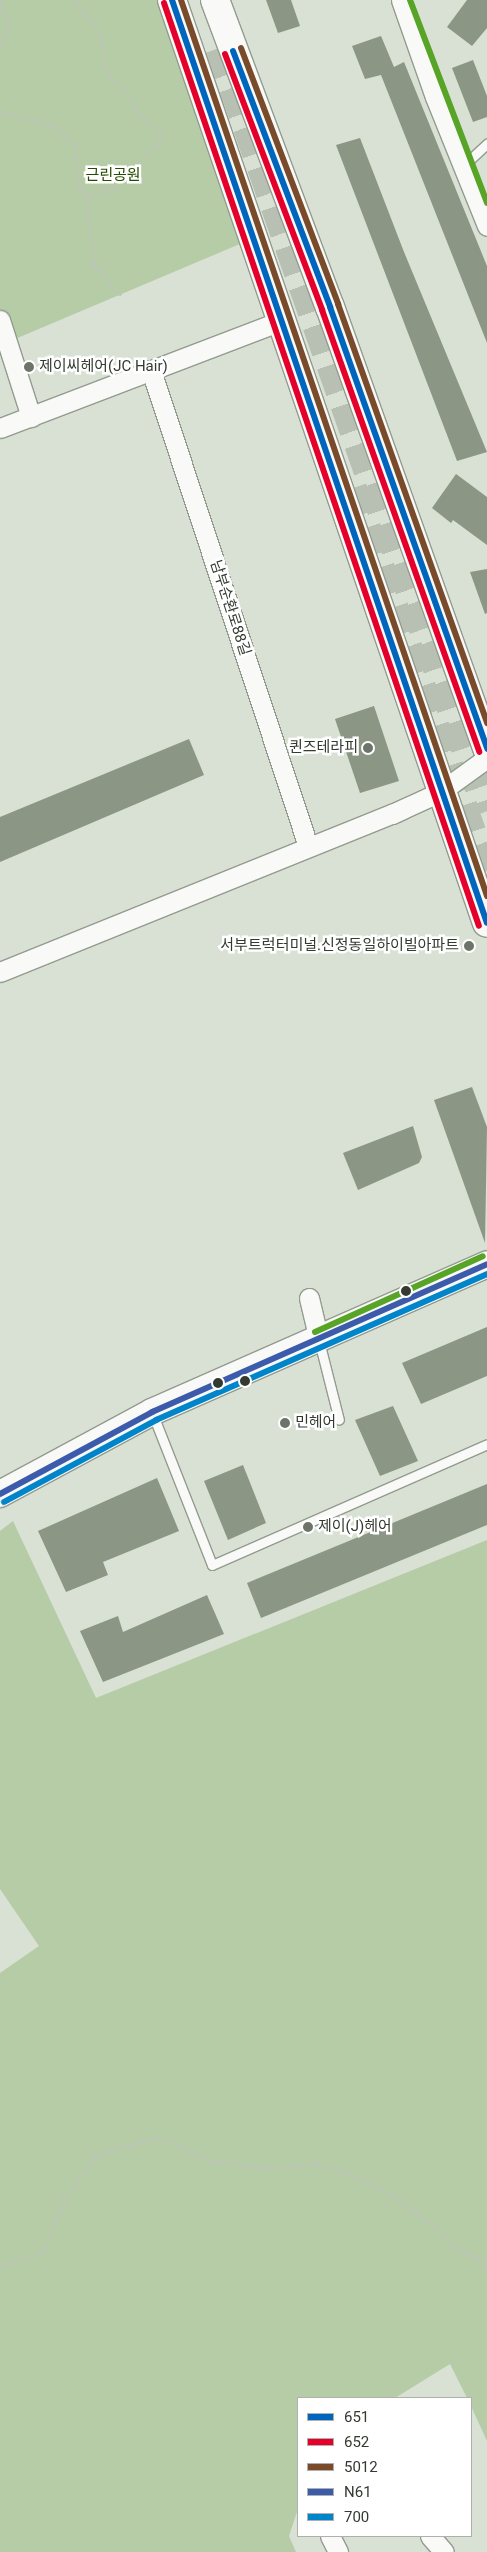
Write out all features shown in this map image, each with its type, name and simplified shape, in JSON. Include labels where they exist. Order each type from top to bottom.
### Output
[{"type":"main road","points":[[172,0],[283,320],[440,792],[487,923]]},
{"type":"main road","points":[[214,0],[330,307],[487,748]]},
{"type":"main road","points":[[0,1494],[152,1412],[319,1340],[487,1264]]},
{"type":"street","points":[[401,0],[487,226]]},
{"type":"street","points":[[0,320],[31,417]]},
{"type":"street","points":[[0,428],[283,320]]},
{"type":"street","name":"남부순환로88길","points":[[152,370],[308,846]]},
{"type":"street","points":[[0,972],[308,846],[392,814],[440,792],[487,758]]},
{"type":"street","points":[[309,1298],[319,1340]]},
{"type":"street","points":[[330,2537],[338,2552]]},
{"type":"street","points":[[431,2537],[444,2552]]},
{"type":"lane","points":[[463,166],[487,144]]},
{"type":"lane","points":[[319,1340],[339,1420]]},
{"type":"lane","points":[[152,1412],[212,1565],[487,1444]]},
{"type":"path","points":[[0,0],[8,27],[0,48]]},
{"type":"path","points":[[76,0],[82,12],[96,25],[102,39],[106,72],[130,94],[136,110],[161,133],[158,144],[116,186],[87,196]]},
{"type":"path","points":[[0,111],[31,118],[67,135],[75,144],[78,183],[87,196],[93,264],[121,295]]},
{"type":"path","points":[[0,2266],[44,2253],[64,2201],[96,2156],[157,2137],[209,2160],[263,2168],[316,2164],[372,2182],[416,2213],[459,2250],[487,2262]]},
{"type":"green space","name":"근린공원","points":[[0,0],[172,0],[254,238],[8,342],[0,320]]},
{"type":"green space","points":[[13,1521],[96,1698],[487,1540],[487,2441],[472,2408],[472,2397],[466,2397],[450,2364],[397,2397],[297,2397],[297,2512],[289,2536],[296,2552],[0,2552],[0,1973],[39,1946],[0,1889],[0,1531]]},
{"type":"building","points":[[266,0],[291,0],[300,26],[278,33]]},
{"type":"building","points":[[467,0],[487,0],[487,28],[472,46],[447,27]]},
{"type":"building","points":[[381,36],[394,67],[404,62],[487,266],[487,343],[381,75],[365,79],[352,46]]},
{"type":"building","points":[[473,60],[487,96],[487,117],[473,122],[452,68]]},
{"type":"building","points":[[360,138],[404,252],[487,452],[457,461],[336,145]]},
{"type":"building","points":[[456,474],[487,497],[487,545],[453,520],[451,523],[432,508]]},
{"type":"building","points":[[487,569],[487,613],[485,614],[470,572]]},
{"type":"building","points":[[374,706],[399,781],[360,793],[335,719]]},
{"type":"building","points":[[189,739],[204,775],[0,862],[0,817]]},
{"type":"building","points":[[472,1087],[487,1127],[485,1243],[434,1100]]},
{"type":"building","points":[[413,1126],[422,1157],[419,1163],[358,1190],[343,1153]]},
{"type":"building","points":[[487,1327],[487,1376],[421,1404],[402,1363]]},
{"type":"building","points":[[393,1406],[418,1461],[380,1476],[355,1420]]},
{"type":"building","points":[[243,1465],[266,1523],[228,1540],[204,1481]]},
{"type":"building","points":[[157,1478],[179,1531],[103,1562],[108,1575],[66,1592],[38,1531]]},
{"type":"building","points":[[487,1484],[487,1525],[261,1618],[247,1583]]},
{"type":"building","points":[[207,1595],[224,1634],[103,1682],[80,1631],[118,1616],[123,1632]]},
{"type":"tunnel","points":[[219,48],[487,811]]},
{"type":"tunnel","points":[[353,488],[487,876]]},
{"type":"transit line","name":"651","points":[[172,0],[487,923]]},
{"type":"transit line","name":"5012","points":[[181,0],[487,896]]},
{"type":"transit line","points":[[410,0],[487,203]]},
{"type":"transit line","name":"652","points":[[164,3],[479,926]]},
{"type":"transit line","name":"5012","points":[[241,48],[338,304],[487,723]]},
{"type":"transit line","name":"651","points":[[233,51],[330,307],[487,749]]},
{"type":"transit line","name":"652","points":[[225,54],[322,310],[479,752]]},
{"type":"transit line","points":[[315,1332],[483,1256]]},
{"type":"transit line","name":"N61","points":[[0,1494],[152,1412],[487,1264]]},
{"type":"transit line","name":"700","points":[[4,1502],[156,1420],[487,1274]]},
{"type":"place","name":"제이씨헤어(JC Hair)","points":[[29,367]]},
{"type":"place","name":"퀸즈테라피","points":[[368,748]]},
{"type":"place","name":"서부트럭터미널.신정동일하이빌아파트","points":[[469,946]]},
{"type":"place","name":"민헤어","points":[[285,1423]]},
{"type":"place","name":"제이(J)헤어","points":[[308,1527]]}]
